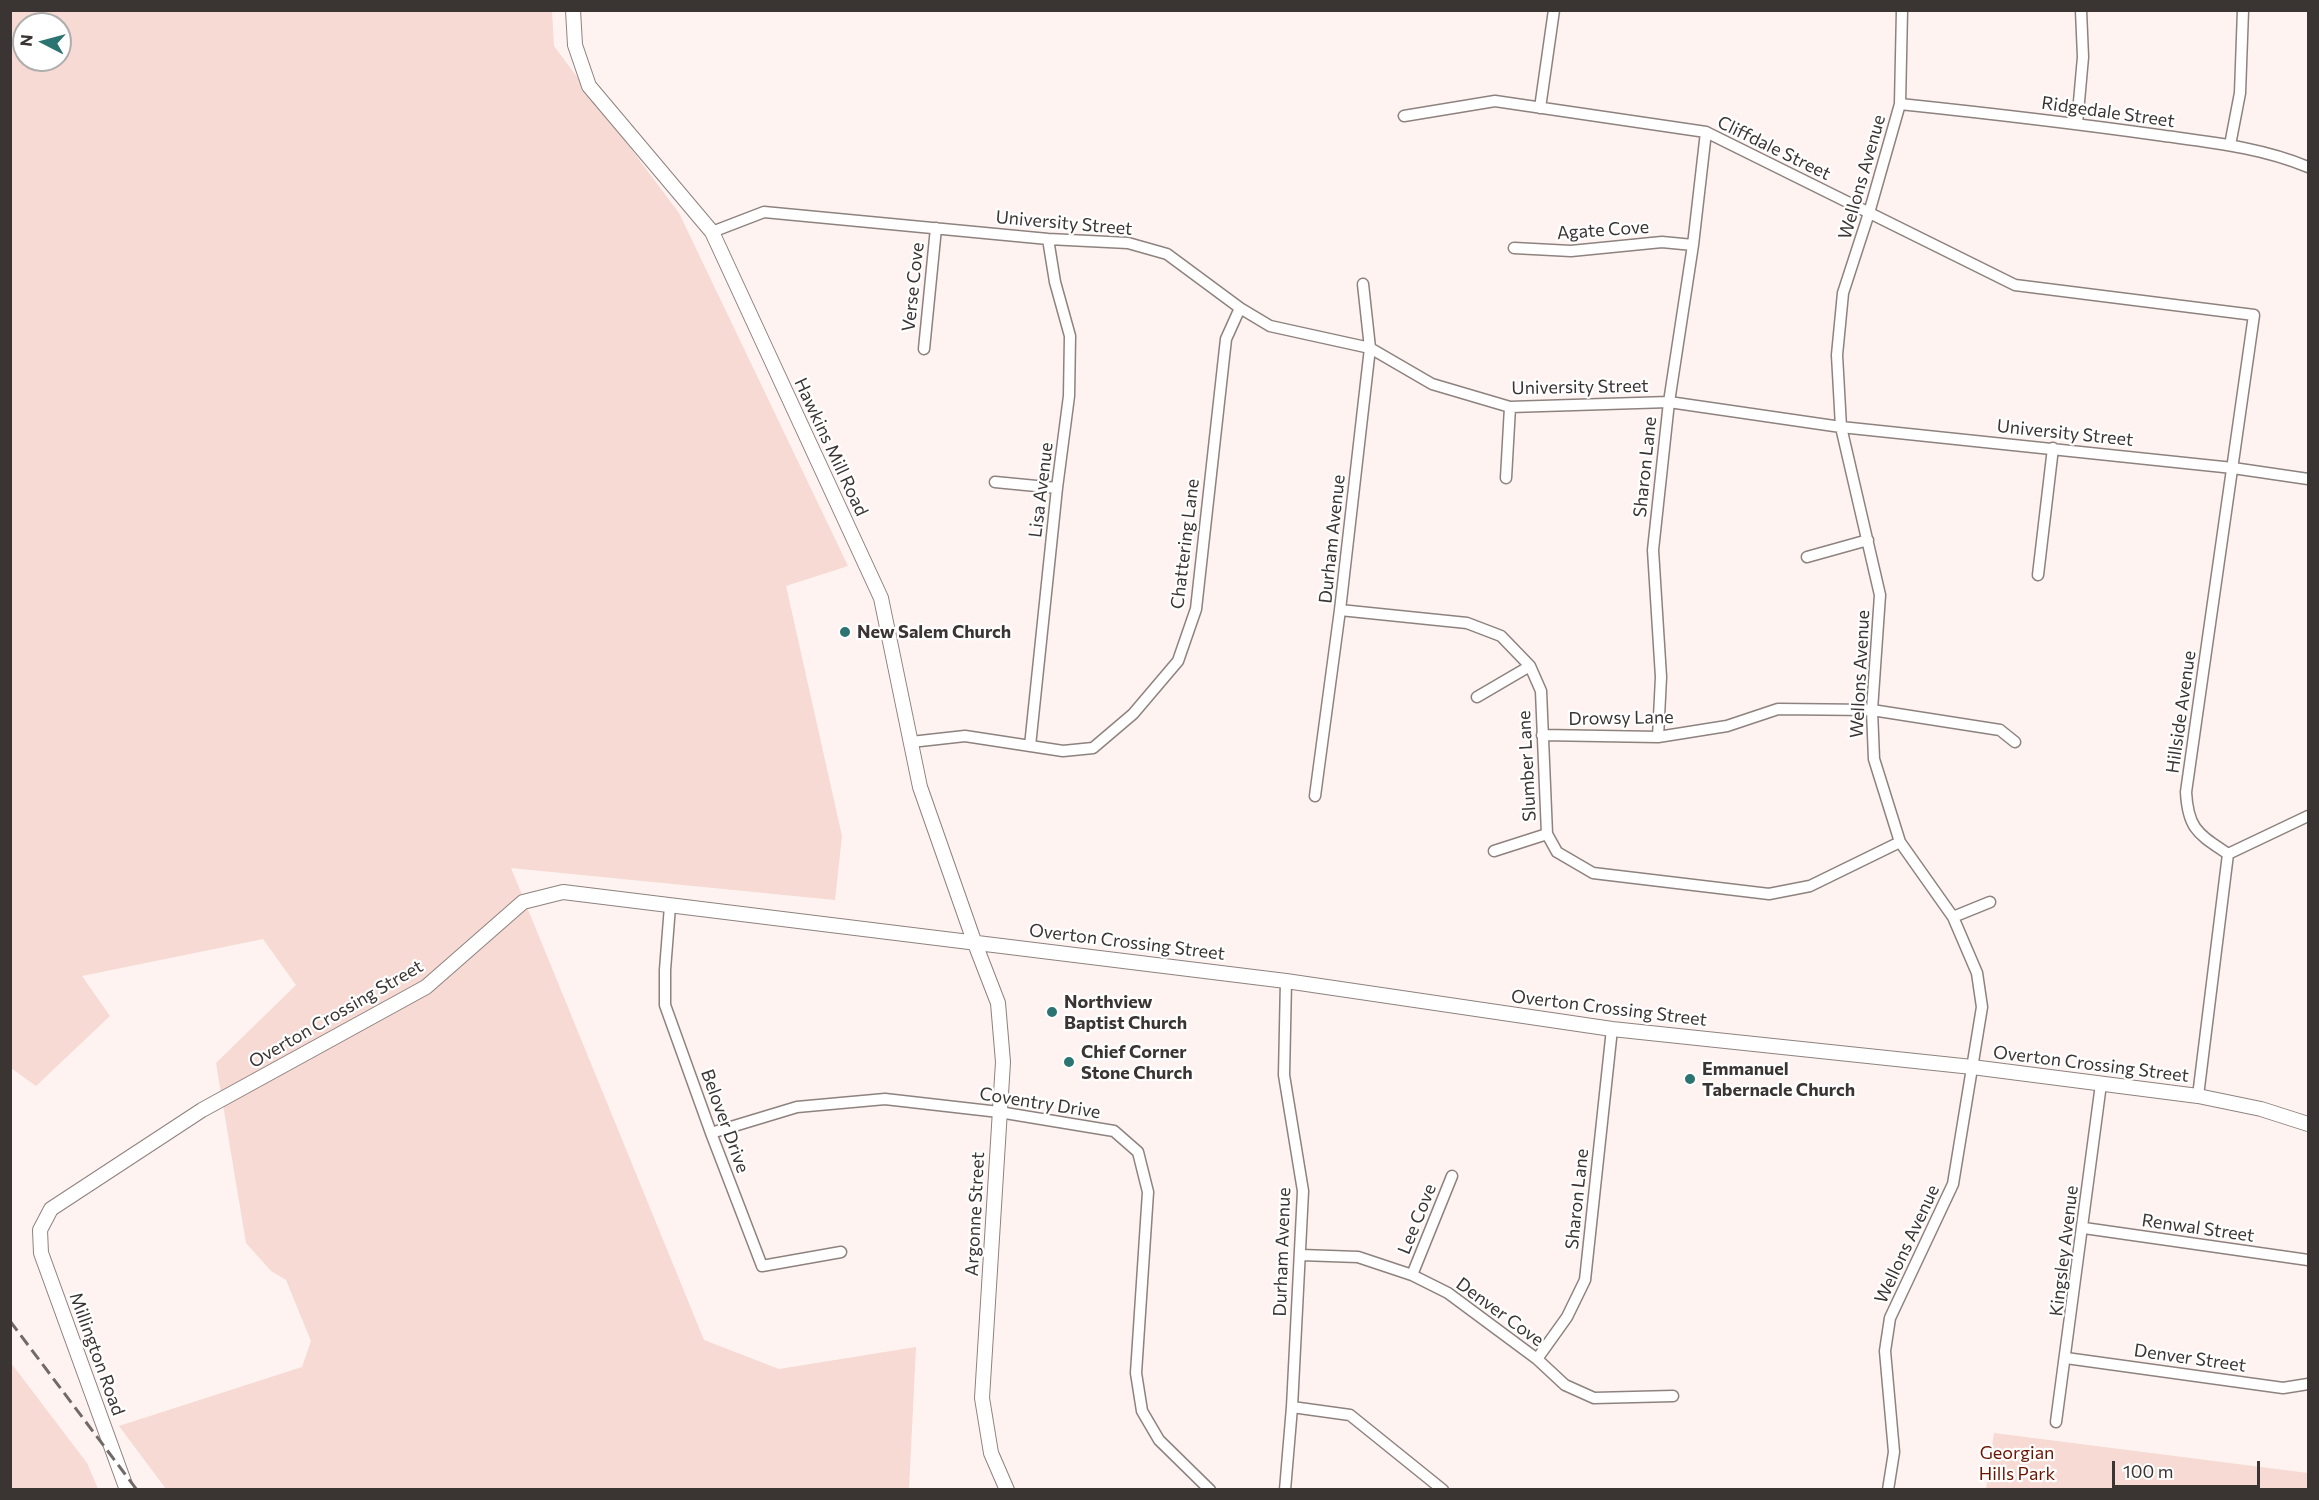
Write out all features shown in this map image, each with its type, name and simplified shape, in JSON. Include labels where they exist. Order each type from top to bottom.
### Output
[{"type":"street","name":"Hawkins Mill Road","points":[[573,10],[575,45],[589,86],[712,232],[881,598],[920,787],[974,941]]},
{"type":"street","points":[[1540,108],[1554,10]]},
{"type":"street","name":"Wellons Avenue","points":[[1888,1490],[1894,1452],[1885,1351],[1890,1318],[1953,1184],[1982,1007],[1977,973],[1953,917],[1900,842],[1874,759],[1872,710],[1880,595],[1841,427],[1837,355],[1844,293],[1900,104],[1902,10]]},
{"type":"street","points":[[2077,124],[2083,57],[2081,10]]},
{"type":"street","points":[[2230,145],[2240,93],[2243,10]]},
{"type":"street","name":"Cliffdale Street","points":[[1404,116],[1496,101],[1706,132],[2014,285],[2254,315]]},
{"type":"street","name":"Ridgedale Street","points":[[1900,104],[2077,124],[2230,145],[2290,159],[2308,167]]},
{"type":"street","name":"Sharon Lane","points":[[1658,737],[1661,677],[1653,550],[1669,402],[1693,245],[1706,132]]},
{"type":"street","name":"University Street","points":[[712,232],[764,212],[1048,239],[1128,243],[1167,254],[1240,308],[1270,326],[1370,348],[1432,384],[1510,407],[1669,402],[1841,427],[2054,448],[2233,468],[2308,479]]},
{"type":"street","name":"Verse Cove","points":[[924,349],[936,228]]},
{"type":"street","name":"Lisa Avenue","points":[[1030,746],[1069,396],[1070,336],[1054,282],[1048,239]]},
{"type":"street","name":"Agate Cove","points":[[1514,248],[1571,251],[1662,242],[1693,245]]},
{"type":"street","name":"Durham Avenue","points":[[1315,796],[1340,610],[1370,348],[1363,284]]},
{"type":"street","name":"Chattering Lane","points":[[910,742],[965,736],[1063,751],[1093,748],[1133,714],[1178,661],[1196,609],[1226,339],[1240,308]]},
{"type":"street","name":"Hillside Avenue","points":[[2228,854],[2198,833],[2187,813],[2186,792],[2254,315]]},
{"type":"street","points":[[1506,478],[1510,407]]},
{"type":"street","points":[[2038,575],[2054,448]]},
{"type":"street","points":[[995,482],[1057,488]]},
{"type":"street","points":[[1807,557],[1868,540]]},
{"type":"street","name":"Slumber Lane","points":[[1340,610],[1467,623],[1502,636],[1530,666],[1541,691],[1547,834],[1557,852],[1593,873],[1769,894],[1810,886],[1900,842]]},
{"type":"street","points":[[1477,697],[1530,666]]},
{"type":"street","name":"Drowsy Lane","points":[[1542,735],[1658,737],[1727,726],[1778,709],[1872,710],[2000,730],[2015,742]]},
{"type":"street","points":[[2198,1096],[2228,854],[2308,816]]},
{"type":"street","points":[[1494,851],[1547,834]]},
{"type":"street","name":"Overton Crossing Street","points":[[40,1230],[51,1209],[202,1110],[426,987],[523,902],[563,892],[1286,981],[1612,1029],[1972,1067],[2198,1096],[2261,1109],[2308,1124]]},
{"type":"street","points":[[1953,917],[1990,902]]},
{"type":"street","name":"Belover Drive","points":[[670,906],[665,1005],[762,1266],[841,1252]]},
{"type":"street","name":"Argonne Street","points":[[974,941],[998,1003],[1003,1062],[982,1398],[991,1453],[1006,1490]]},
{"type":"street","name":"Durham Avenue","points":[[1285,1490],[1292,1407],[1303,1191],[1284,1075],[1286,981]]},
{"type":"street","name":"Sharon Lane","points":[[1537,1359],[1568,1317],[1585,1280],[1612,1029]]},
{"type":"street","name":"Kingsley Avenue","points":[[2056,1422],[2084,1228],[2101,1084]]},
{"type":"street","name":"Coventry Drive","points":[[711,1133],[797,1107],[885,1099],[999,1112],[1114,1131],[1138,1152],[1148,1192],[1136,1373],[1142,1411],[1159,1440],[1210,1490]]},
{"type":"street","name":"Lee Cove","points":[[1412,1275],[1452,1176]]},
{"type":"street","name":"Renwal Street","points":[[2084,1228],[2308,1260]]},
{"type":"street","name":"Millington Road","points":[[40,1230],[41,1253],[127,1490]]},
{"type":"street","name":"Denver Cove","points":[[1301,1255],[1358,1257],[1412,1275],[1448,1293],[1537,1359],[1565,1385],[1593,1398],[1673,1396]]},
{"type":"street","name":"Denver Street","points":[[2066,1358],[2283,1388],[2308,1384]]},
{"type":"street","points":[[1292,1407],[1350,1415],[1443,1490]]},
{"type":"green space","points":[[11,11],[552,11],[554,46],[679,213],[848,566],[786,586],[842,836],[835,900],[511,868],[704,1340],[779,1369],[916,1347],[909,1489],[166,1489],[119,1426],[302,1367],[311,1341],[286,1280],[271,1271],[246,1243],[216,1063],[296,985],[263,939],[82,976],[110,1016],[36,1086],[11,1068]]},
{"type":"green space","points":[[11,1363],[87,1463],[98,1489],[11,1489]]},
{"type":"green space","name":"Georgian Hills Park","points":[[1994,1433],[2308,1473],[2308,1489],[1986,1489]]},
{"type":"railway","points":[[10,1321],[137,1490]]},
{"type":"place","name":"New Salem Church","points":[[845,632]]},
{"type":"place","name":"Northview Baptist Church","points":[[1052,1012]]},
{"type":"place","name":"Chief Corner Stone Church","points":[[1069,1062]]},
{"type":"place","name":"Emmanuel Tabernacle Church","points":[[1690,1079]]}]
